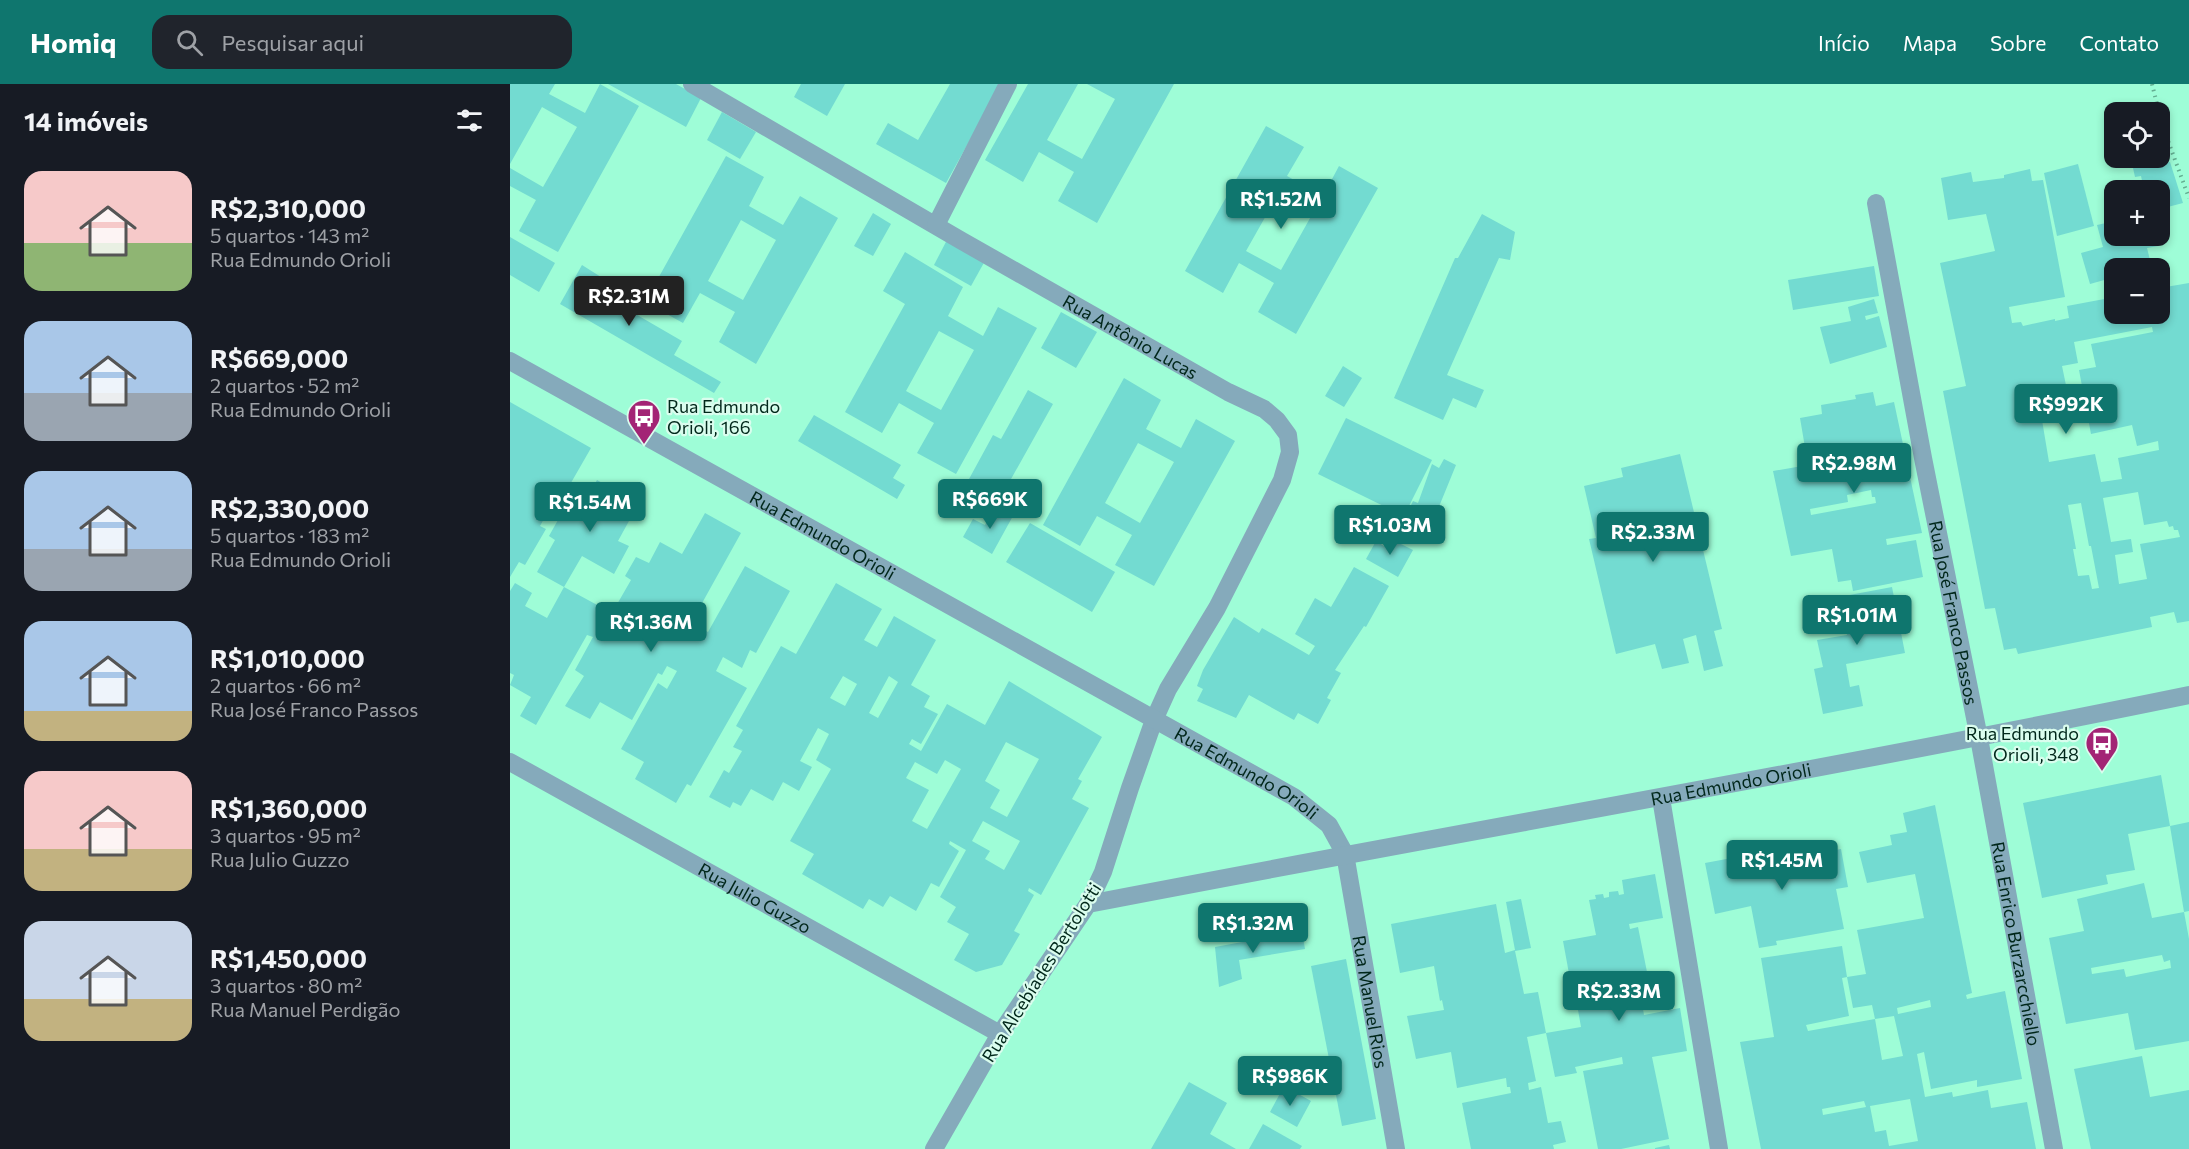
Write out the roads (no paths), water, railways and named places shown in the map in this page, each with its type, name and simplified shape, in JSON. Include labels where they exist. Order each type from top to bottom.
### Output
[{"type":"street","name":"Rua Antônio Lucas","points":[[692,84],[1218,386],[1264,409],[1277,420],[1288,435],[1290,452],[1282,480],[1217,608],[1168,689],[1154,720]]},
{"type":"street","points":[[936,225],[1008,84]]},
{"type":"street","name":"Rua José Franco Passos","points":[[1876,204],[1921,447],[1979,738]]},
{"type":"street","name":"Rua Edmundo Orioli","points":[[510,361],[1294,797],[1329,825],[1345,854],[1661,798],[1979,738],[2189,695]]},
{"type":"street","name":"Rua Alcebíades Bertolotti","points":[[934,1149],[1000,1034],[1088,904],[1104,872],[1154,720]]},
{"type":"street","name":"Rua Enrico Burzarcchiello","points":[[1979,738],[2054,1149]]},
{"type":"street","name":"Rua Julio Guzzo","points":[[510,762],[1000,1034]]},
{"type":"street","points":[[1661,798],[1719,1149]]},
{"type":"street","points":[[1088,904],[1345,854]]},
{"type":"street","name":"Rua Manuel Rios","points":[[1345,854],[1396,1149]]},
{"type":"place","name":"Rua Edmundo Orioli, 166","points":[[644,445]]},
{"type":"place","name":"Rua Edmundo Orioli, 348","points":[[2102,772]]}]
